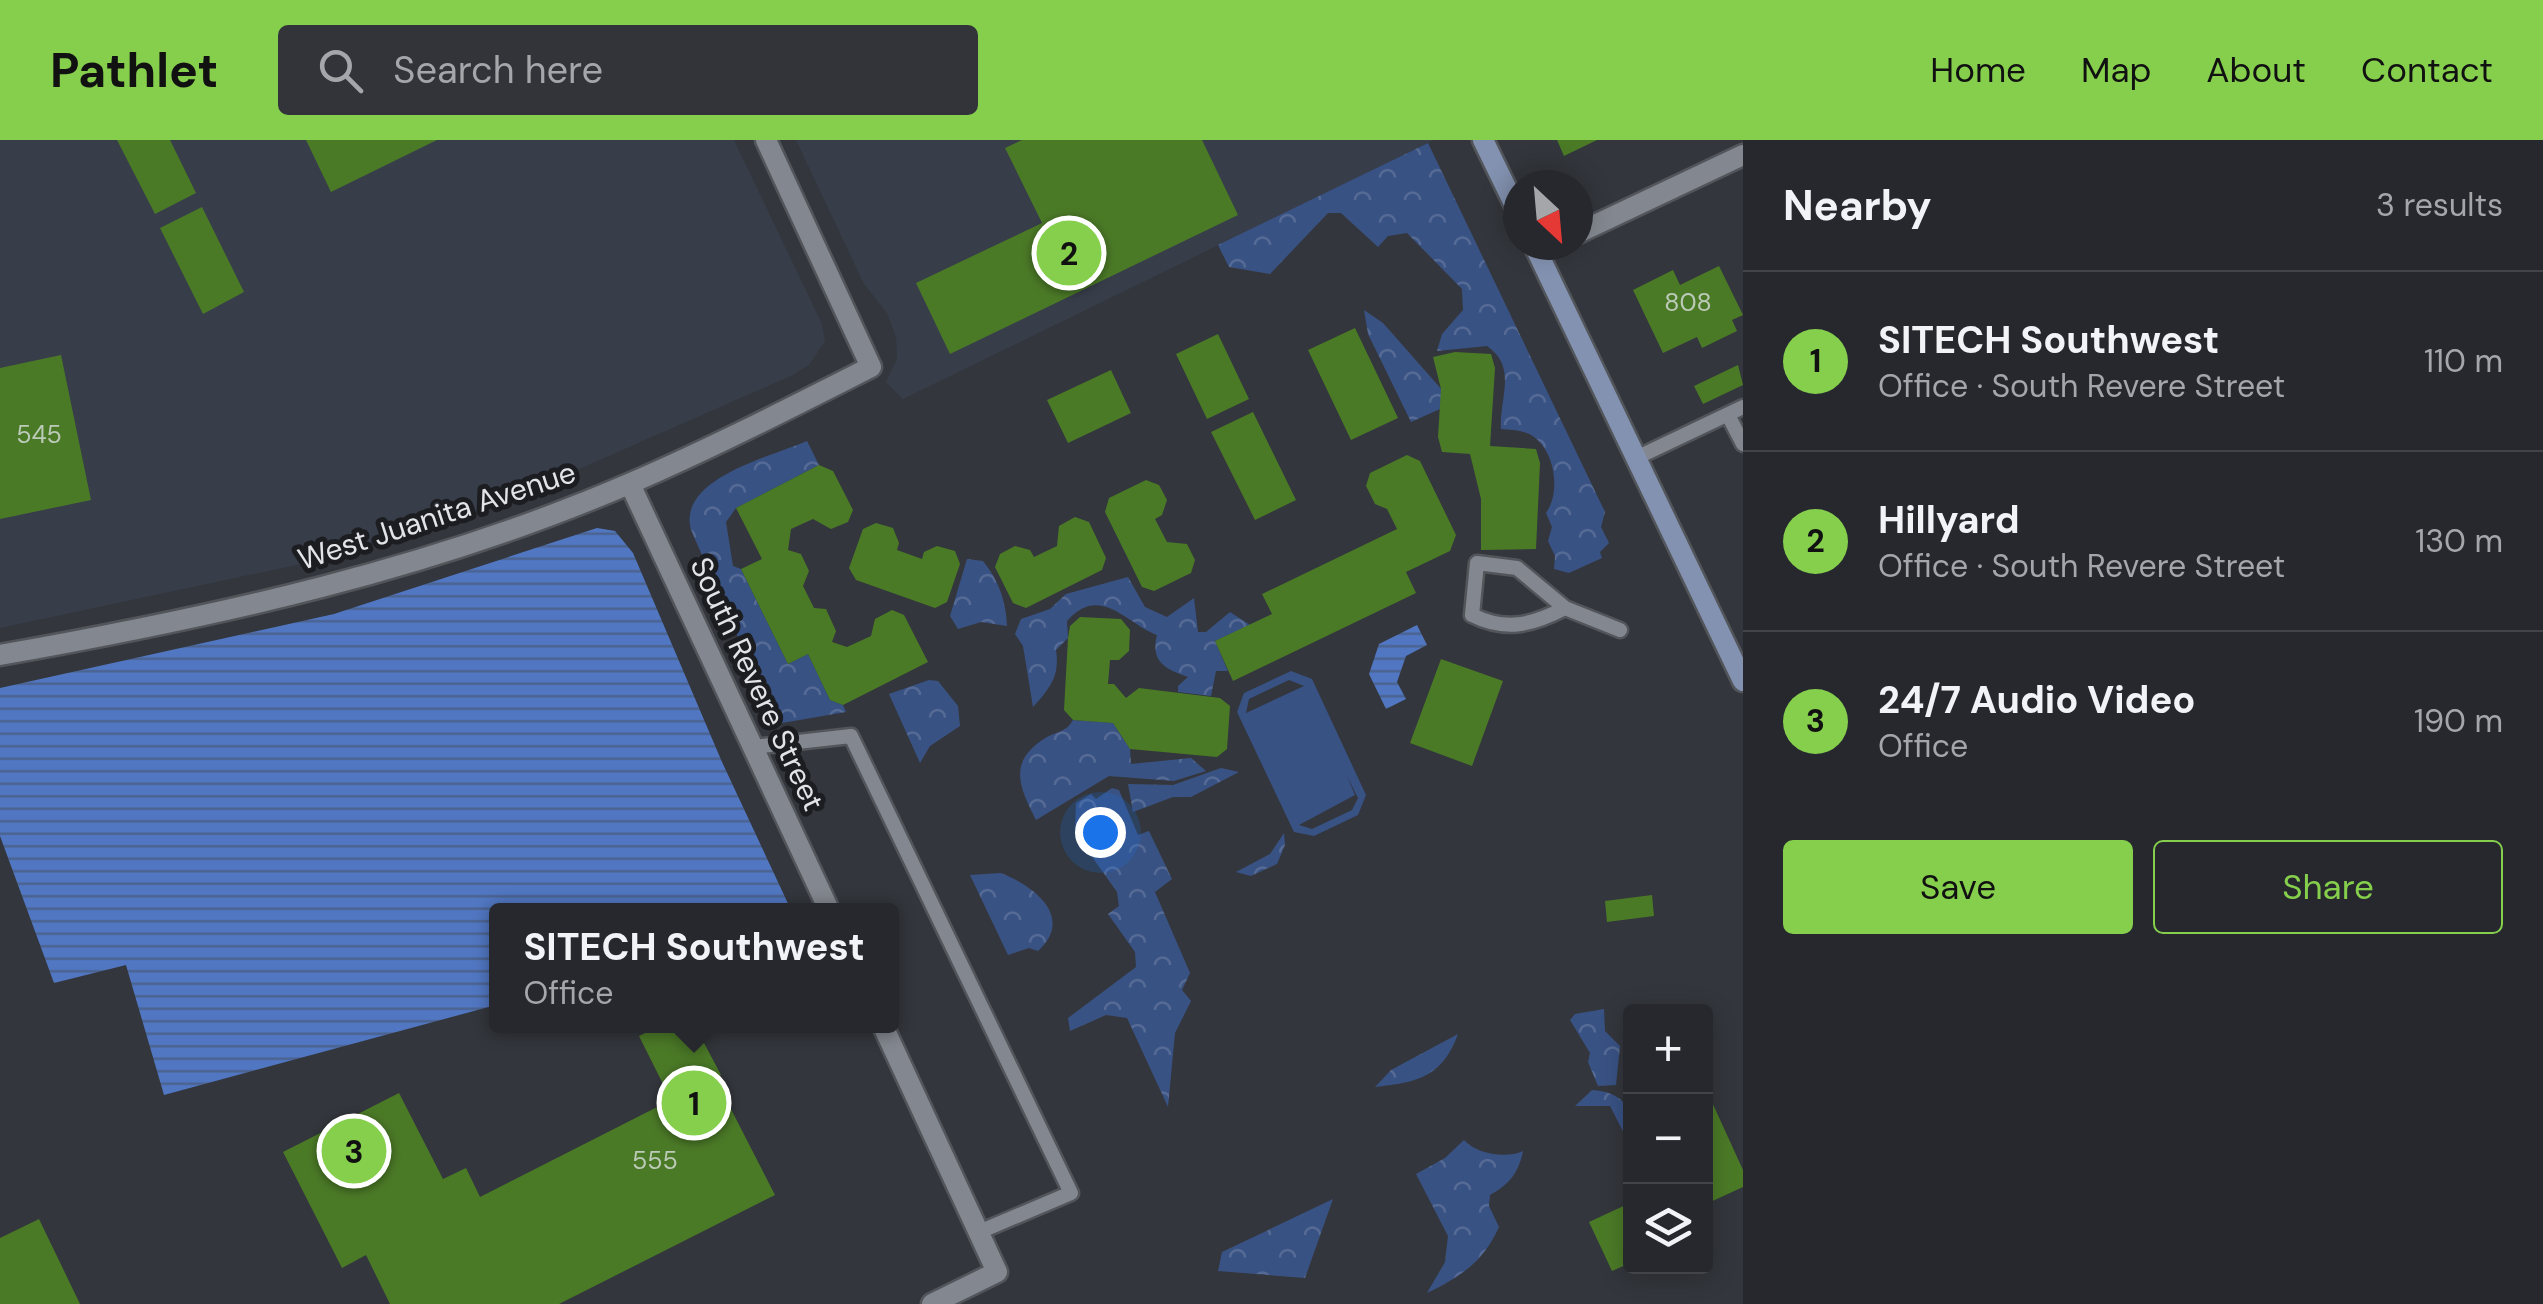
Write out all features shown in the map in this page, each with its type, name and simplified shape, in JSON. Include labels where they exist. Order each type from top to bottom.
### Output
[{"type":"street","name":"West Juanita Avenue","points":[[0,656],[141,630],[308,592],[493,535],[630,484],[871,367],[766,140]]},
{"type":"street","points":[[1483,140],[1503,181]]},
{"type":"street","points":[[1593,226],[1743,155]]},
{"type":"street","points":[[1547,260],[1636,458],[1743,681]]},
{"type":"street","name":"South Revere Street","points":[[630,484],[826,903]]},
{"type":"street","points":[[885,1033],[997,1272],[932,1304]]},
{"type":"lane","points":[[1636,458],[1743,407]]},
{"type":"lane","points":[[1728,414],[1743,444]]},
{"type":"lane","points":[[1565,608],[1538,622],[1513,627],[1472,615],[1478,563],[1517,568],[1565,608],[1620,630]]},
{"type":"lane","points":[[753,748],[851,736],[1070,1194],[979,1232]]},
{"type":"shaded area","points":[[0,140],[734,140],[822,324],[825,341],[809,365],[793,375],[502,503],[357,552],[0,628]]},
{"type":"shaded area","points":[[796,140],[1434,140],[903,399],[886,382],[897,359],[896,337],[887,313],[864,284]]},
{"type":"shaded area","points":[[597,528],[615,531],[633,553],[722,762],[788,903],[489,903],[489,1007],[164,1095],[126,965],[54,983],[0,836],[0,688],[334,614]]},
{"type":"shaded area","points":[[1417,625],[1427,645],[1406,656],[1397,682],[1406,699],[1386,709],[1369,674],[1379,644]]},
{"type":"green space","points":[[1428,143],[1605,512],[1601,527],[1609,543],[1600,552],[1602,558],[1569,573],[1554,569],[1555,556],[1548,541],[1552,527],[1546,513],[1553,494],[1554,473],[1547,452],[1530,435],[1501,429],[1505,374],[1496,354],[1487,346],[1437,351],[1442,334],[1463,310],[1462,289],[1407,233],[1388,236],[1378,247],[1341,213],[1328,213],[1270,274],[1229,267],[1218,245]]},
{"type":"green space","points":[[1364,310],[1383,323],[1443,391],[1440,409],[1411,422],[1368,334]]},
{"type":"green space","points":[[807,441],[819,465],[736,508],[726,522],[733,566],[741,569],[788,664],[808,654],[830,700],[843,705],[846,712],[782,723],[774,719],[691,530],[690,512],[698,496],[730,472]]},
{"type":"green space","points":[[967,559],[983,561],[993,576],[1003,600],[1007,626],[981,622],[958,629],[950,616]]},
{"type":"green space","points":[[1128,577],[1145,607],[1167,617],[1194,598],[1198,632],[1206,632],[1230,612],[1250,625],[1215,641],[1228,671],[1216,671],[1211,696],[1178,692],[1178,686],[1188,677],[1158,658],[1157,635],[1113,610],[1091,606],[1067,621],[1068,638],[1056,650],[1052,681],[1033,707],[1023,646],[1015,634],[1021,619],[1050,609],[1066,594]]},
{"type":"green space","points":[[1291,671],[1312,679],[1366,795],[1358,815],[1314,836],[1294,832],[1237,712],[1244,693]],"holes":[[[1289,680],[1304,686],[1246,713],[1249,699]],[[1347,776],[1358,798],[1352,810],[1312,829],[1299,825],[1355,795]]]},
{"type":"green space","points":[[929,680],[938,681],[958,706],[960,726],[930,746],[920,763],[889,694]]},
{"type":"green space","points":[[1073,720],[1113,723],[1130,749],[1131,764],[1191,758],[1206,771],[1174,781],[1109,776],[1036,820],[1021,785],[1021,765],[1034,746],[1065,729]]},
{"type":"green space","points":[[1221,768],[1239,772],[1191,797],[1173,797],[1133,812],[1128,784],[1173,785]]},
{"type":"green space","points":[[1112,788],[1119,790],[1138,835],[1149,831],[1172,879],[1155,892],[1190,973],[1182,990],[1191,1001],[1175,1033],[1168,1107],[1127,1018],[1106,1015],[1070,1031],[1068,1018],[1136,967],[1135,952],[1108,914],[1119,906],[1117,892],[1075,833],[1076,803],[1091,794],[1096,799]]},
{"type":"green space","points":[[1284,833],[1285,845],[1277,864],[1251,876],[1236,872],[1270,854]]},
{"type":"green space","points":[[1001,873],[1026,886],[1046,904],[1052,926],[1038,951],[1029,948],[1008,955],[970,875]]},
{"type":"green space","points":[[1604,1009],[1605,1031],[1620,1046],[1616,1085],[1598,1086],[1588,1062],[1590,1053],[1570,1020],[1575,1014]]},
{"type":"green space","points":[[1458,1034],[1444,1060],[1427,1075],[1375,1087],[1391,1070]]},
{"type":"green space","points":[[1592,1090],[1613,1095],[1623,1102],[1623,1131],[1610,1106],[1575,1106]]},
{"type":"green space","points":[[1464,1140],[1492,1154],[1523,1151],[1512,1177],[1490,1195],[1489,1206],[1499,1227],[1486,1250],[1461,1274],[1427,1293],[1445,1262],[1448,1236],[1416,1174],[1445,1158]]},
{"type":"green space","points":[[1333,1199],[1305,1278],[1218,1271],[1222,1252]]},
{"type":"building","points":[[117,140],[170,140],[196,193],[155,214]]},
{"type":"building","points":[[306,140],[437,140],[331,192]]},
{"type":"building","points":[[1022,140],[1202,140],[1238,215],[950,354],[916,283],[1042,223],[1005,148]]},
{"type":"building","points":[[1557,140],[1597,140],[1564,156]]},
{"type":"building","points":[[202,207],[244,292],[203,314],[160,228]]},
{"type":"building","points":[[1719,266],[1743,315],[1732,320],[1737,331],[1702,348],[1697,337],[1663,353],[1633,290],[1673,270],[1680,285]]},
{"type":"building","points":[[1355,328],[1398,418],[1351,440],[1308,350]]},
{"type":"building","points":[[1218,334],[1249,399],[1207,419],[1176,354]]},
{"type":"building","points":[[1455,352],[1491,354],[1495,368],[1490,446],[1536,449],[1540,463],[1536,549],[1481,550],[1481,499],[1470,454],[1442,452],[1438,437],[1441,389],[1433,357]]},
{"type":"building","points":[[61,355],[91,500],[0,519],[0,368]]},
{"type":"building","points":[[1738,365],[1743,385],[1703,404],[1694,386]]},
{"type":"building","points":[[1111,370],[1131,413],[1068,443],[1047,400]]},
{"type":"building","points":[[1253,412],[1296,500],[1255,520],[1211,432]]},
{"type":"building","points":[[1407,455],[1420,461],[1456,535],[1450,551],[1406,572],[1416,593],[1233,681],[1215,641],[1272,614],[1262,594],[1397,529],[1387,509],[1375,504],[1366,486],[1370,473]]},
{"type":"building","points":[[819,465],[833,471],[853,510],[848,522],[831,529],[813,519],[791,529],[788,550],[801,554],[809,571],[803,586],[814,608],[826,609],[836,631],[832,642],[847,647],[871,636],[875,619],[892,610],[904,615],[928,662],[843,705],[830,700],[808,654],[788,664],[741,569],[762,559],[736,508]]},
{"type":"building","points":[[1146,480],[1159,485],[1167,500],[1162,515],[1155,519],[1167,542],[1187,544],[1195,560],[1191,573],[1154,591],[1142,587],[1105,512],[1109,498]]},
{"type":"building","points":[[1075,517],[1089,522],[1106,558],[1102,570],[1026,608],[1013,603],[995,567],[1000,554],[1015,546],[1030,550],[1034,557],[1057,546],[1059,526]]},
{"type":"building","points":[[876,523],[893,528],[899,543],[897,550],[922,559],[924,552],[937,546],[955,551],[960,564],[947,602],[935,608],[856,580],[849,568],[863,529]]},
{"type":"building","points":[[1080,617],[1121,619],[1130,630],[1129,651],[1119,660],[1110,660],[1108,684],[1114,684],[1126,698],[1139,688],[1220,698],[1230,706],[1227,749],[1217,757],[1130,749],[1113,723],[1073,720],[1064,710],[1068,638],[1070,626]]},
{"type":"building","points":[[1441,659],[1503,681],[1472,766],[1410,743]]},
{"type":"building","points":[[1652,895],[1654,916],[1607,922],[1605,901]]},
{"type":"building","points":[[699,1033],[721,1075],[715,1078],[775,1195],[559,1304],[390,1304],[366,1255],[342,1268],[283,1152],[399,1093],[443,1179],[466,1168],[480,1197],[671,1100],[639,1036]]},
{"type":"building","points":[[1713,1104],[1743,1170],[1743,1187],[1713,1201]]},
{"type":"building","points":[[1623,1206],[1623,1266],[1612,1271],[1589,1222]]},
{"type":"building","points":[[39,1219],[80,1304],[0,1304],[0,1238]]},
{"type":"place","name":"Hillyard","points":[[1069,253]]},
{"type":"place","name":"SITECH Southwest","points":[[694,1103]]},
{"type":"place","name":"24/7 Audio Video","points":[[354,1151]]}]
